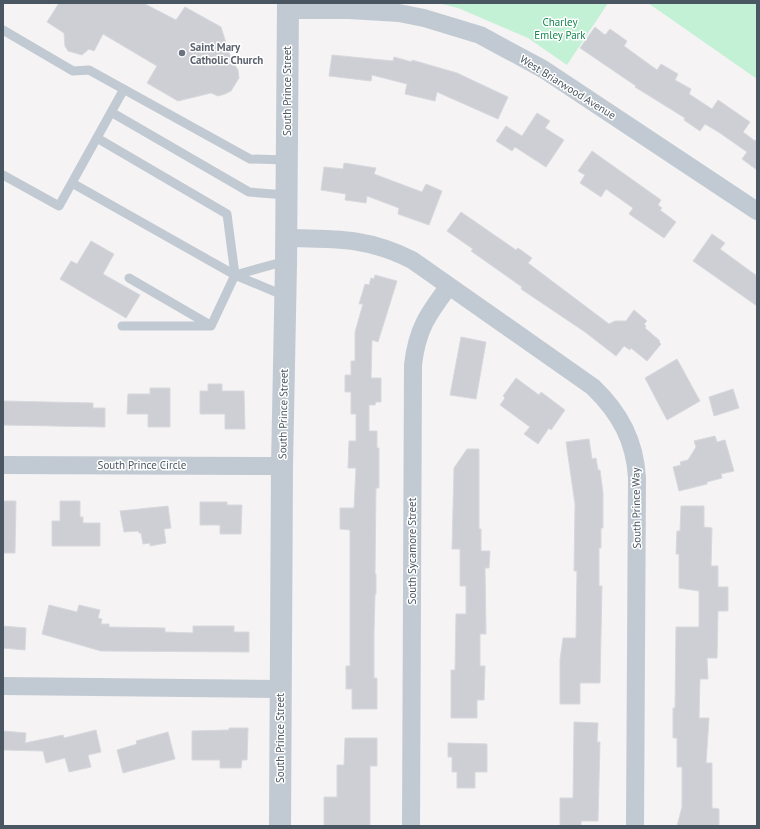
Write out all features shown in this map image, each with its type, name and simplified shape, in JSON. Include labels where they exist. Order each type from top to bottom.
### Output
[{"type":"street","name":"South Prince Street","points":[[280,826],[282,466],[286,261],[288,7]]},
{"type":"street","name":"West Briarwood Avenue","points":[[288,7],[399,13],[424,18],[480,35],[543,69],[757,211]]},
{"type":"street","name":"South Prince Way","points":[[286,238],[343,239],[369,243],[391,250],[412,260],[593,387],[612,407],[628,435],[636,466],[635,826]]},
{"type":"street","name":"South Sycamore Street","points":[[411,826],[413,365],[415,350],[425,318],[449,286]]},
{"type":"street","name":"South Prince Circle","points":[[3,465],[282,466]]},
{"type":"street","points":[[3,686],[280,689]]},
{"type":"lane","points":[[3,30],[73,71],[89,70],[250,159],[287,160]]},
{"type":"lane","points":[[3,175],[60,206],[124,89]]},
{"type":"lane","points":[[111,112],[249,192],[286,195]]},
{"type":"lane","points":[[97,138],[227,214],[235,275],[211,326]]},
{"type":"lane","points":[[72,183],[235,275],[285,296]]},
{"type":"lane","points":[[235,275],[286,261]]},
{"type":"lane","points":[[129,278],[211,326]]},
{"type":"lane","points":[[122,326],[211,326]]},
{"type":"green space","name":"Charley Emley Park","points":[[438,3],[608,3],[567,65],[528,38],[458,8]]},
{"type":"green space","points":[[648,3],[757,3],[757,79]]},
{"type":"building","name":"Saint Mary Catholic Church","points":[[59,3],[143,3],[176,20],[185,7],[221,27],[231,59],[238,70],[239,78],[231,91],[225,94],[218,96],[211,93],[178,101],[147,83],[157,66],[103,34],[94,51],[89,49],[82,55],[68,51],[65,46],[64,33],[47,22]]},
{"type":"building","points":[[595,27],[605,35],[610,29],[627,41],[624,46],[657,70],[661,64],[678,74],[675,80],[691,89],[689,94],[712,109],[718,100],[750,122],[743,132],[755,141],[757,138],[757,170],[742,159],[747,152],[720,133],[705,124],[700,131],[684,120],[685,118],[635,87],[636,86],[580,48]]},
{"type":"building","points":[[332,55],[393,61],[394,57],[412,62],[412,60],[457,73],[508,97],[498,119],[437,92],[435,101],[405,94],[407,84],[372,75],[371,81],[329,76]]},
{"type":"building","points":[[537,113],[550,121],[545,128],[564,140],[546,167],[515,147],[512,151],[496,141],[506,126],[522,136]]},
{"type":"building","points":[[592,151],[661,200],[658,205],[662,208],[660,210],[676,222],[664,238],[629,214],[633,208],[606,189],[601,197],[580,183],[585,175],[578,171]]},
{"type":"building","points":[[344,163],[376,168],[374,174],[422,192],[426,184],[442,191],[429,225],[398,214],[399,208],[367,196],[366,203],[345,200],[346,194],[321,190],[324,167],[343,169]]},
{"type":"building","points":[[461,212],[516,250],[518,248],[532,258],[528,263],[609,324],[615,321],[626,321],[634,310],[647,321],[644,324],[646,326],[645,328],[660,341],[659,342],[661,344],[647,361],[631,348],[630,350],[624,346],[616,356],[585,332],[521,289],[522,287],[471,251],[473,249],[447,231]]},
{"type":"building","points":[[712,234],[725,243],[720,249],[757,276],[757,306],[693,261]]},
{"type":"building","points":[[91,241],[114,254],[103,274],[140,295],[126,318],[60,279],[71,261],[77,264]]},
{"type":"building","points":[[375,275],[397,281],[378,342],[372,340],[371,378],[381,378],[381,402],[376,402],[375,405],[369,405],[369,431],[377,431],[377,448],[379,448],[379,488],[376,488],[376,594],[374,633],[374,678],[377,678],[377,709],[352,709],[352,689],[346,689],[346,666],[350,666],[350,530],[340,529],[340,508],[354,508],[356,468],[348,468],[349,441],[356,441],[356,414],[351,414],[351,392],[345,392],[345,375],[351,375],[351,361],[355,361],[355,332],[363,304],[359,304],[365,284],[369,285],[371,278],[374,279]]},
{"type":"building","points":[[461,337],[486,342],[476,399],[450,395]]},
{"type":"building","points":[[677,359],[700,401],[667,420],[645,378]]},
{"type":"building","points":[[516,378],[539,395],[541,392],[565,410],[551,430],[549,428],[538,444],[524,434],[530,427],[500,405],[505,398],[503,396]]},
{"type":"building","points":[[208,384],[222,384],[222,391],[244,391],[245,429],[225,429],[225,414],[200,414],[200,391],[208,391]]},
{"type":"building","points":[[150,388],[170,388],[170,427],[148,427],[148,414],[127,414],[128,394],[150,394]]},
{"type":"building","points":[[733,389],[739,408],[714,416],[709,397]]},
{"type":"building","points":[[3,401],[93,403],[93,408],[105,408],[105,427],[3,425]]},
{"type":"building","points":[[715,436],[717,442],[725,440],[734,471],[721,474],[722,478],[707,482],[707,484],[679,491],[673,467],[681,465],[680,462],[688,460],[696,447],[694,441]]},
{"type":"building","points":[[589,439],[592,459],[596,458],[598,470],[600,470],[603,493],[603,528],[601,528],[601,548],[599,548],[599,586],[602,586],[600,683],[580,683],[580,704],[560,704],[560,660],[563,638],[576,638],[577,571],[574,571],[575,504],[566,442]]},
{"type":"building","points":[[467,449],[479,449],[479,529],[481,529],[481,551],[490,551],[489,568],[485,568],[486,634],[480,634],[480,666],[485,666],[484,700],[477,700],[477,718],[451,718],[451,670],[455,670],[456,614],[466,614],[466,586],[460,586],[460,549],[452,549],[454,468]]},
{"type":"building","points":[[3,501],[16,501],[15,553],[3,553]]},
{"type":"building","points":[[60,501],[80,501],[80,517],[83,517],[83,523],[100,523],[100,546],[52,546],[52,521],[60,521]]},
{"type":"building","points":[[200,502],[227,502],[227,505],[242,505],[241,534],[220,534],[220,525],[200,525]]},
{"type":"building","points":[[168,506],[171,528],[164,529],[166,543],[150,546],[150,543],[143,544],[141,533],[138,531],[124,532],[120,511]]},
{"type":"building","points":[[681,506],[704,506],[704,527],[712,528],[711,566],[718,566],[718,587],[728,587],[728,611],[718,611],[717,658],[707,658],[708,679],[700,679],[699,718],[709,718],[706,763],[712,763],[712,808],[719,809],[719,826],[677,826],[682,807],[682,767],[677,767],[677,738],[673,738],[676,627],[699,627],[699,591],[679,588],[679,554],[676,554],[677,531],[680,531]]},
{"type":"building","points":[[49,605],[77,612],[79,605],[100,610],[98,618],[102,619],[101,624],[109,624],[109,627],[165,628],[165,632],[193,633],[193,626],[234,626],[234,632],[249,632],[249,652],[101,651],[42,634]]},
{"type":"building","points":[[3,626],[26,628],[25,650],[3,648]]},
{"type":"building","points":[[574,722],[598,723],[597,742],[600,742],[598,821],[581,821],[581,826],[560,826],[560,798],[573,798]]},
{"type":"building","points":[[229,728],[248,728],[247,760],[242,760],[241,768],[220,768],[220,760],[192,760],[192,731],[229,730]]},
{"type":"building","points":[[96,730],[101,752],[88,755],[91,767],[69,772],[65,758],[46,763],[43,751],[3,750],[3,731],[26,733],[25,743],[63,735],[64,738]]},
{"type":"building","points":[[168,732],[175,759],[123,773],[117,750],[137,744],[136,741]]},
{"type":"building","points":[[345,738],[377,738],[377,766],[370,766],[370,826],[324,826],[324,797],[337,797],[337,765],[344,765]]},
{"type":"building","points":[[448,743],[487,744],[487,772],[475,772],[475,788],[457,788],[457,772],[452,772],[452,757],[448,757]]},
{"type":"place","name":"Saint Mary Catholic Church","points":[[182,53]]}]
